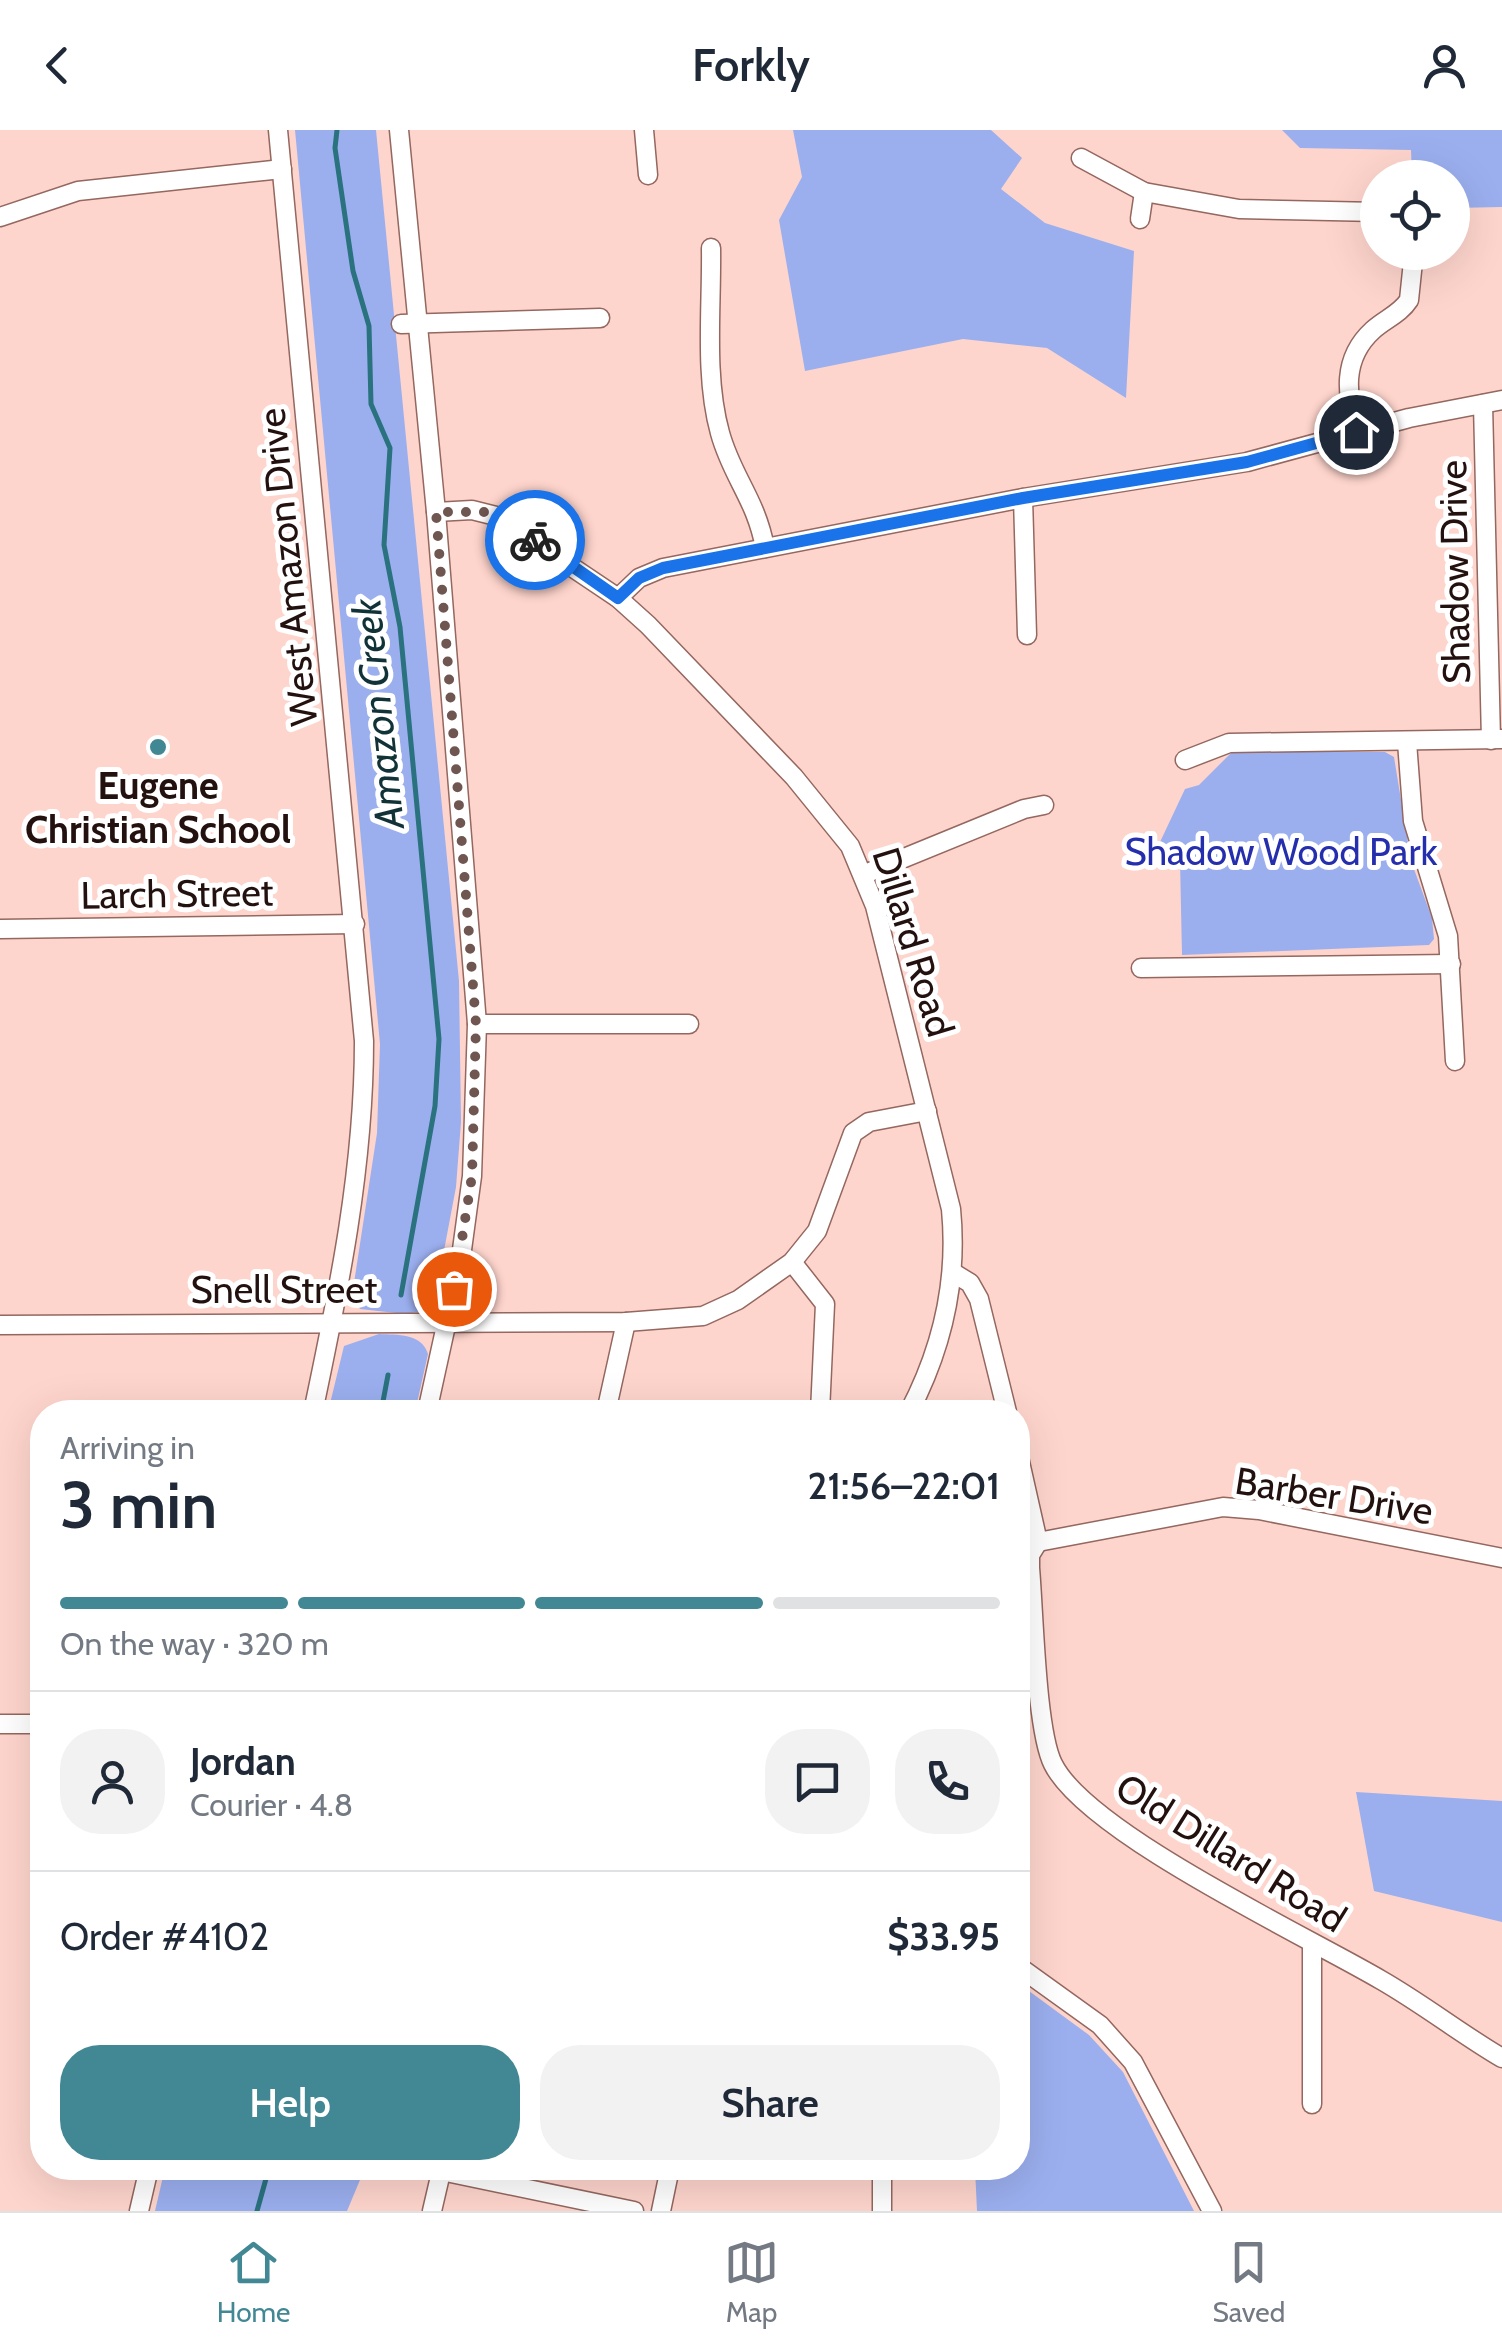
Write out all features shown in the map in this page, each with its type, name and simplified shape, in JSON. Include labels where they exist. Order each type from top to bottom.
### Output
[{"type":"street","name":"West Amazon Drive","points":[[278,130],[356,924],[364,1099],[353,1215],[316,1400]]},
{"type":"street","points":[[399,130],[410,323],[436,512],[476,1024],[472,1176],[430,1400]]},
{"type":"street","points":[[644,130],[648,175]]},
{"type":"street","points":[[1082,158],[1144,192],[1239,209],[1360,212]]},
{"type":"street","points":[[0,217],[78,191],[282,168]]},
{"type":"street","points":[[1140,219],[1144,192]]},
{"type":"street","points":[[711,248],[716,418],[729,459],[756,509],[765,548]]},
{"type":"street","points":[[1356,432],[1348,391],[1350,366],[1368,335],[1409,300],[1412,270]]},
{"type":"street","points":[[410,323],[600,318]]},
{"type":"street","points":[[618,598],[650,572],[1023,498],[1247,462],[1356,432],[1493,402]]},
{"type":"street","name":"Shadow Drive","points":[[1493,402],[1496,740]]},
{"type":"street","points":[[1023,498],[1026,636]]},
{"type":"street","name":"Dillard Road","points":[[436,512],[472,510],[496,516],[618,598],[833,821],[865,874],[951,1209],[952,1272],[938,1342],[914,1400]]},
{"type":"street","points":[[1185,760],[1230,743],[1496,740]]},
{"type":"street","points":[[1407,742],[1413,821],[1442,912],[1452,964],[1456,1061]]},
{"type":"street","points":[[865,874],[1024,808],[1044,805]]},
{"type":"street","name":"Larch Street","points":[[0,928],[356,924]]},
{"type":"street","points":[[1141,968],[1452,964]]},
{"type":"street","points":[[476,1024],[689,1024]]},
{"type":"street","name":"Snell Street","points":[[0,1325],[626,1322],[683,1319],[722,1310],[792,1262],[817,1230],[832,1198],[852,1133],[868,1122],[927,1110]]},
{"type":"street","points":[[792,1262],[825,1304],[821,1400]]},
{"type":"street","points":[[952,1272],[976,1292],[1004,1400]]},
{"type":"street","points":[[609,1400],[626,1322]]},
{"type":"street","name":"Old Dillard Road","points":[[1030,1506],[1038,1542],[1030,1555],[1030,1568],[1044,1728],[1054,1766],[1070,1786],[1126,1834],[1383,1980],[1502,2058]]},
{"type":"street","name":"Barber Drive","points":[[1038,1542],[1223,1507],[1259,1510],[1502,1558]]},
{"type":"street","points":[[0,1724],[30,1724]]},
{"type":"street","points":[[1312,1943],[1312,2104]]},
{"type":"street","points":[[1030,1974],[1100,2024],[1132,2062],[1159,2104],[1212,2211]]},
{"type":"street","points":[[139,2211],[146,2180]]},
{"type":"street","points":[[432,2211],[436,2180]]},
{"type":"street","points":[[489,2180],[634,2211]]},
{"type":"street","points":[[660,2211],[667,2180]]},
{"type":"street","points":[[882,2180],[882,2211]]},
{"type":"green space","points":[[295,130],[376,130],[459,981],[461,1122],[456,1187],[433,1309],[405,1314],[360,1309],[352,1296],[377,1133],[380,1044]]},
{"type":"green space","points":[[793,130],[991,130],[1022,158],[1001,189],[1045,223],[1134,251],[1126,398],[1047,348],[963,339],[805,371],[779,220],[802,177]]},
{"type":"green space","points":[[1282,130],[1502,130],[1502,207],[1470,208],[1470,160],[1411,160],[1411,150],[1300,148]]},
{"type":"green space","name":"Shadow Wood Park","points":[[1232,752],[1385,752],[1394,757],[1411,861],[1432,918],[1434,939],[1429,945],[1182,955],[1180,861],[1152,859],[1185,789],[1199,785]]},
{"type":"green space","points":[[379,1334],[408,1336],[420,1342],[428,1354],[418,1400],[331,1400],[344,1346]]},
{"type":"green space","points":[[1356,1792],[1502,1801],[1502,1922],[1374,1891]]},
{"type":"green space","points":[[1030,1992],[1089,2035],[1123,2072],[1194,2211],[977,2211],[976,2180],[1030,2180]]},
{"type":"green space","points":[[162,2180],[360,2180],[347,2211],[155,2211]]},
{"type":"waterway","name":"Amazon Creek","points":[[337,130],[335,148],[353,271],[369,326],[371,404],[390,448],[384,545],[400,627],[439,1039],[435,1106],[401,1295]]},
{"type":"waterway","name":"Amazon Creek","points":[[383,1400],[388,1375]]},
{"type":"waterway","name":"Amazon Creek","points":[[257,2211],[266,2180]]},
{"type":"way so far","points":[[454,1289],[472,1176],[476,1024],[436,512],[484,512],[535,540]]},
{"type":"place","name":"Eugene Christian School","points":[[158,747]]},
{"type":"route","points":[[535,540],[618,598],[639,578],[663,568],[1023,498],[1247,462],[1356,432]]}]
